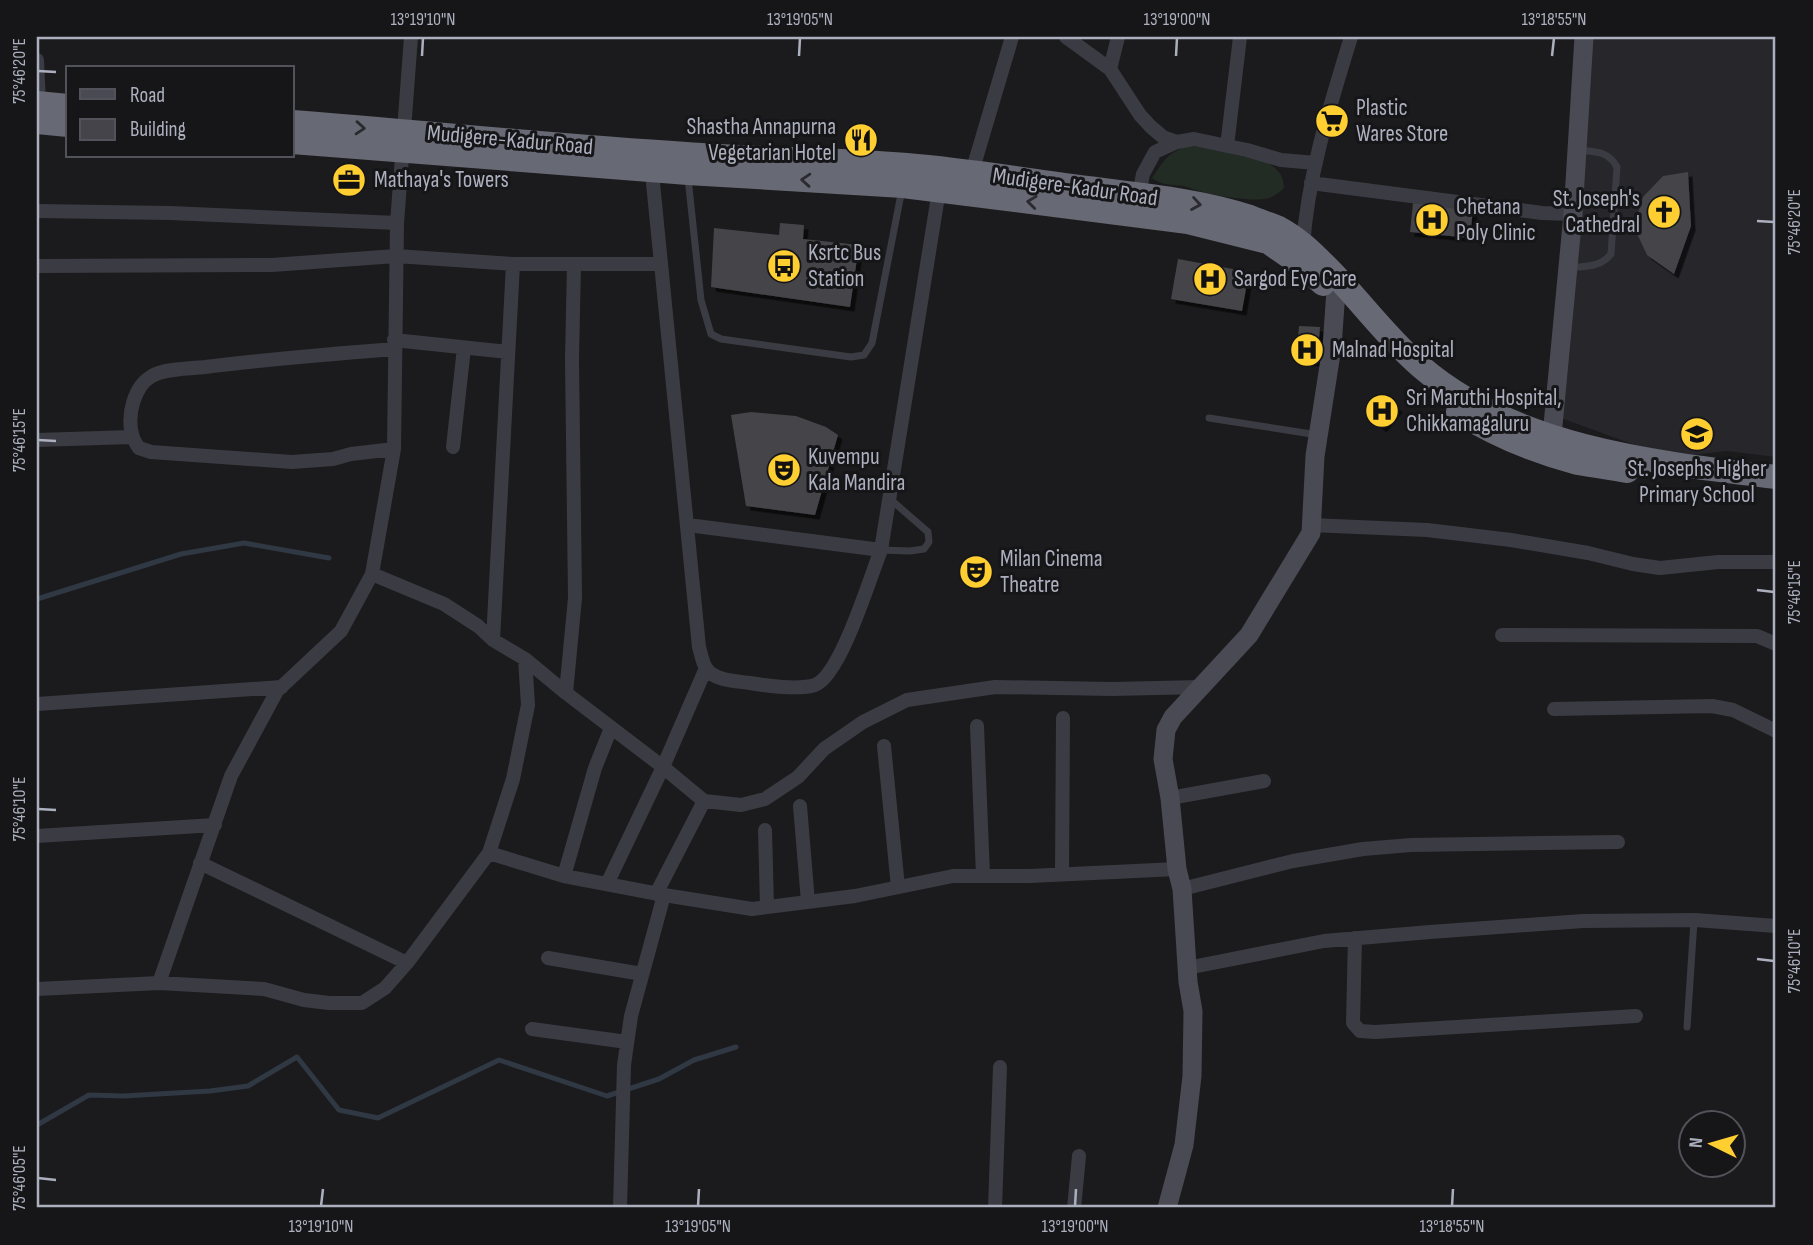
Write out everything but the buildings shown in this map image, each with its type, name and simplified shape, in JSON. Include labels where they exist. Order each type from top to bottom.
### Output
[{"type":"highway","points":[[38,110],[66,106]]},
{"type":"highway","points":[[38,110],[66,124]]},
{"type":"highway","name":"Mudigere-Kadur Road","points":[[294,122],[403,140],[687,164],[905,175],[1212,226],[1303,254]]},
{"type":"highway","name":"Mudigere-Kadur Road","points":[[294,142],[403,140]]},
{"type":"highway","name":"Mudigere-Kadur Road","points":[[941,180],[972,172],[1139,195],[1212,207],[1279,228],[1422,368],[1483,408],[1552,436],[1605,450],[1776,477]]},
{"type":"highway","name":"Mudigere-Kadur Road","points":[[1336,286],[1379,346],[1439,400],[1492,432],[1579,463],[1676,480],[1776,493]]},
{"type":"street","points":[[159,983],[232,776],[277,691],[341,631],[372,574],[394,449],[397,223],[411,37]]},
{"type":"street","points":[[972,172],[1012,37]]},
{"type":"street","points":[[1066,37],[1110,69],[1140,115],[1163,137],[1177,142]]},
{"type":"street","points":[[1110,69],[1118,37]]},
{"type":"street","points":[[1227,146],[1240,37]]},
{"type":"street","points":[[1303,254],[1304,226],[1311,183],[1324,125],[1351,37]]},
{"type":"street","points":[[1552,436],[1573,214],[1584,37]]},
{"type":"street","points":[[37,60],[38,110]]},
{"type":"street","points":[[1139,195],[1143,174],[1155,152],[1177,142],[1194,139],[1281,160],[1316,163]]},
{"type":"street","points":[[651,160],[699,647],[706,668],[716,677],[752,684],[803,687],[818,684],[832,669],[844,645],[881,550],[941,180]]},
{"type":"street","points":[[1311,183],[1542,213],[1573,214]]},
{"type":"street","points":[[37,211],[170,213],[397,223]]},
{"type":"street","points":[[37,266],[272,265],[396,256],[513,264],[661,264]]},
{"type":"street","points":[[493,640],[513,264]]},
{"type":"street","points":[[566,693],[575,598],[572,359],[574,264]]},
{"type":"street","points":[[1167,1208],[1184,1145],[1192,1076],[1193,1011],[1187,968],[1182,889],[1163,759],[1166,730],[1249,635],[1311,533],[1315,456],[1332,347],[1336,286]]},
{"type":"street","points":[[394,449],[333,459],[292,461],[151,452],[139,448],[132,437],[135,397],[152,376],[283,357],[394,345],[508,352]]},
{"type":"street","points":[[453,447],[464,348]]},
{"type":"street","points":[[37,440],[132,437]]},
{"type":"street","points":[[688,525],[881,550]]},
{"type":"street","points":[[1311,525],[1427,530],[1487,537],[1660,568],[1718,562],[1776,562]]},
{"type":"street","points":[[372,574],[444,604],[478,626],[493,640],[525,659],[704,801],[741,804],[765,799],[798,777],[824,749],[863,722],[907,700],[995,687],[1201,687]]},
{"type":"street","points":[[1502,635],[1757,636],[1776,644]]},
{"type":"street","points":[[37,989],[159,983],[264,989],[304,1000],[362,1003],[385,988],[407,964],[489,853],[513,779],[528,705],[525,659]]},
{"type":"street","points":[[607,884],[663,767],[706,668]]},
{"type":"street","points":[[37,704],[282,687]]},
{"type":"street","points":[[1554,709],[1712,706],[1734,710],[1776,731]]},
{"type":"street","points":[[1062,874],[1063,718]]},
{"type":"street","points":[[977,726],[983,876]]},
{"type":"street","points":[[564,876],[595,768],[611,728]]},
{"type":"street","points":[[884,746],[898,887]]},
{"type":"street","points":[[1170,798],[1264,781]]},
{"type":"street","points":[[621,1208],[623,1080],[631,1016],[660,894],[704,801]]},
{"type":"street","points":[[800,806],[807,902]]},
{"type":"street","points":[[37,836],[215,825]]},
{"type":"street","points":[[765,830],[767,907]]},
{"type":"street","points":[[1182,889],[1293,861],[1363,849],[1411,845],[1618,842]]},
{"type":"street","points":[[489,853],[564,876],[752,909],[855,896],[953,876],[1177,869]]},
{"type":"street","points":[[200,863],[407,964]]},
{"type":"street","points":[[1187,968],[1324,941],[1583,921],[1695,920],[1776,926]]},
{"type":"street","points":[[1355,938],[1353,1023],[1360,1031],[1636,1016]]},
{"type":"street","points":[[548,958],[642,974]]},
{"type":"street","points":[[532,1029],[627,1042]]},
{"type":"street","points":[[995,1208],[1000,1067]]},
{"type":"street","points":[[1074,1208],[1079,1156]]},
{"type":"lane","points":[[1568,268],[1596,265],[1605,262],[1611,254],[1616,167],[1613,159],[1606,153],[1576,150]]},
{"type":"lane","points":[[687,164],[701,300],[712,334],[721,339],[851,357],[864,355],[872,344],[905,175]]},
{"type":"lane","points":[[1209,418],[1318,435]]},
{"type":"lane","points":[[881,550],[924,549],[929,542],[928,531],[890,498]]},
{"type":"lane","points":[[1687,1027],[1695,920]]},
{"type":"shaded area","points":[[1592,37],[1776,37],[1776,457],[1727,451],[1682,456],[1632,444],[1561,418]]},
{"type":"shaded area","points":[[1190,146],[1232,153],[1271,165],[1279,172],[1284,188],[1268,198],[1241,199],[1163,184],[1152,178],[1171,154]]},
{"type":"waterway","points":[[37,599],[181,554],[244,543],[329,558]]},
{"type":"waterway","points":[[37,1125],[89,1095],[123,1096],[248,1086],[297,1057],[339,1110],[378,1118],[499,1060],[607,1096],[659,1079],[694,1060],[736,1047]]},
{"type":"place","name":"Plastic Wares Store","points":[[1332,121]]},
{"type":"place","name":"Shastha Annapurna Vegetarian Hotel","points":[[861,140]]},
{"type":"place","name":"Mathaya's Towers","points":[[349,180]]},
{"type":"place","name":"St. Joseph's Cathedral","points":[[1664,212]]},
{"type":"place","name":"Chetana Poly Clinic","points":[[1432,220]]},
{"type":"place","name":"Ksrtc Bus Station","points":[[784,266]]},
{"type":"place","name":"Sargod Eye Care","points":[[1210,279]]},
{"type":"place","name":"Malnad Hospital","points":[[1307,350]]},
{"type":"place","name":"Sri Maruthi Hospital, Chikkamagaluru","points":[[1382,411]]},
{"type":"place","name":"St. Josephs Higher Primary School","points":[[1697,434]]},
{"type":"place","name":"Kuvempu Kala Mandira","points":[[784,470]]},
{"type":"place","name":"Milan Cinema Theatre","points":[[976,572]]}]
